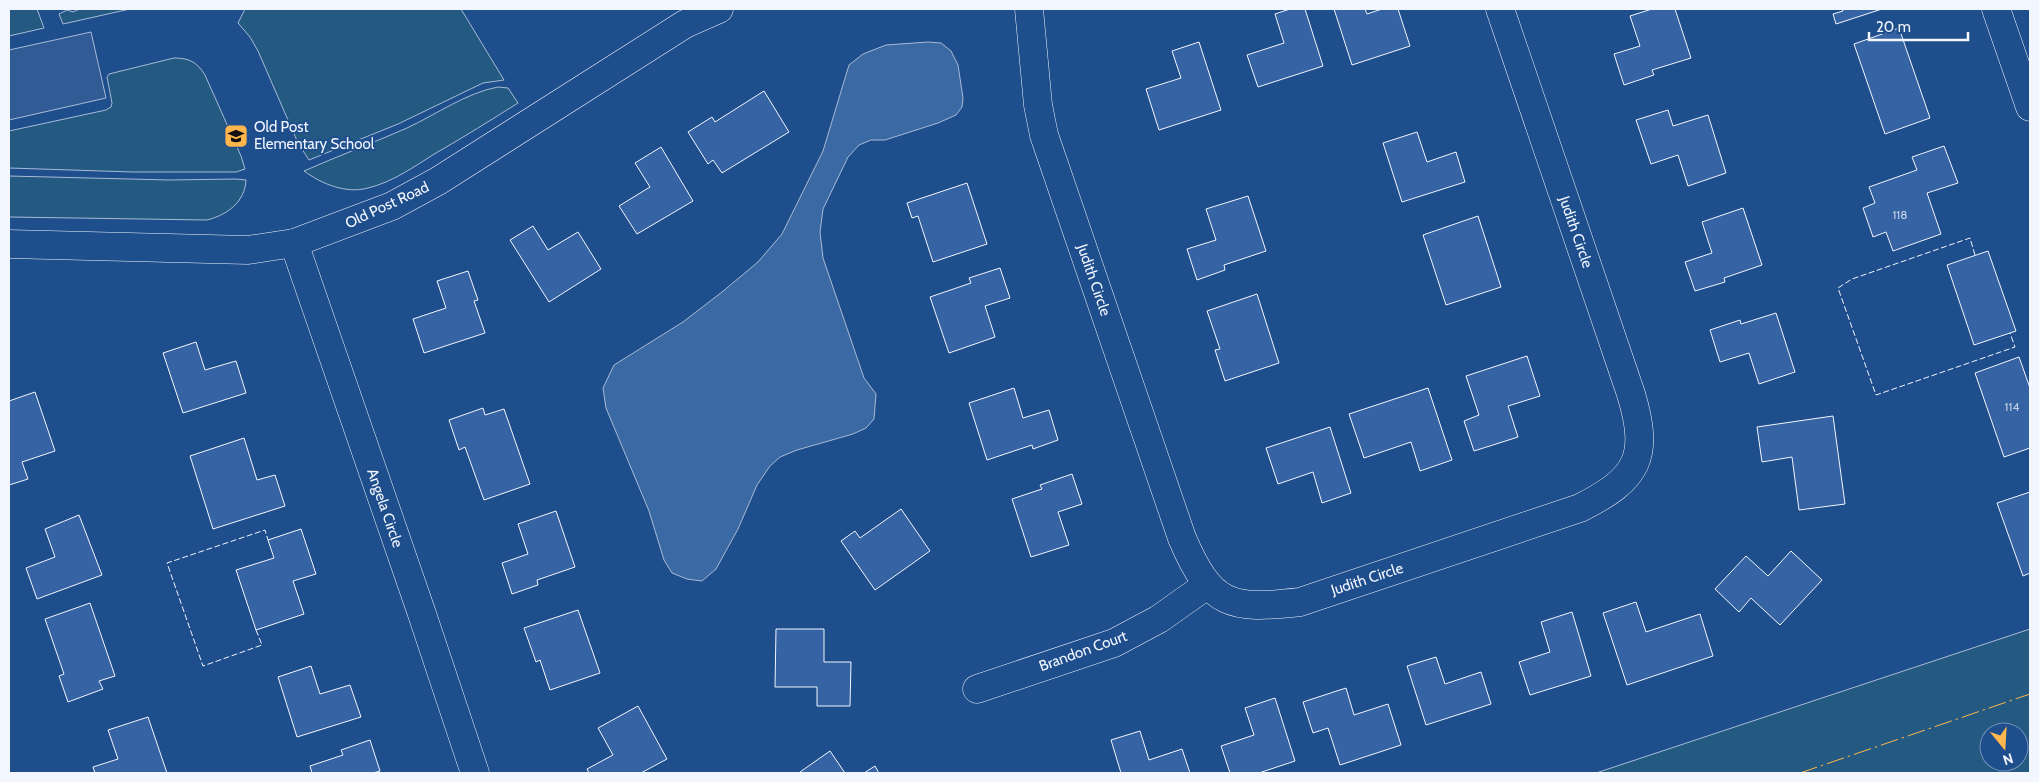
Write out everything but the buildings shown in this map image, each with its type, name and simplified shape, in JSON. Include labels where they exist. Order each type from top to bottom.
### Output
[{"type":"street","name":"Old Post Road","points":[[9,244],[248,250],[294,243],[392,206],[438,181],[685,24],[719,9]]},
{"type":"street","name":"Judith Circle","points":[[1029,9],[1038,105],[1044,135],[1182,538],[1192,561],[1207,585],[1222,597],[1239,604],[1264,606],[1300,602],[1580,508],[1607,495],[1625,480],[1634,465],[1640,446],[1639,419],[1500,9]]},
{"type":"street","points":[[1996,9],[2030,107]]},
{"type":"street","name":"Angela Circle","points":[[294,243],[475,773]]},
{"type":"street","name":"Brandon Court","points":[[977,689],[1114,643],[1159,619],[1207,585]]},
{"type":"shaded area","points":[[9,9],[37,9],[44,28],[9,36]]},
{"type":"shaded area","points":[[79,9],[130,9],[63,24],[59,14],[67,10],[73,12]]},
{"type":"shaded area","points":[[245,9],[461,9],[504,80],[483,83],[398,124],[309,160],[298,143],[258,51],[250,37],[238,23]]},
{"type":"shaded area","points":[[91,32],[106,98],[9,120],[9,50]]},
{"type":"shaded area","points":[[941,43],[951,51],[958,65],[963,98],[962,107],[956,115],[938,123],[885,140],[871,140],[859,145],[848,157],[823,209],[820,232],[823,258],[864,378],[876,394],[874,419],[866,428],[853,434],[797,450],[780,457],[770,466],[757,485],[738,529],[716,569],[702,581],[687,579],[672,573],[664,560],[649,511],[606,408],[603,388],[614,365],[683,322],[722,292],[758,262],[782,234],[823,151],[849,65],[863,54],[886,45]]},
{"type":"shaded area","points":[[174,58],[192,62],[205,75],[245,169],[236,172],[133,172],[9,168],[9,131],[106,110],[111,107],[112,103],[107,77],[109,74]]},
{"type":"shaded area","points":[[498,87],[508,88],[518,103],[386,182],[360,190],[343,189],[326,184],[304,171],[407,128],[474,94]]},
{"type":"shaded area","points":[[9,176],[246,180],[242,195],[234,206],[221,215],[207,220],[9,217]]},
{"type":"shaded area","points":[[2030,629],[2030,773],[1596,773]]},
{"type":"fence","points":[[1975,255],[1970,238],[1852,279],[1838,288],[1876,395],[2015,347],[2010,333]]},
{"type":"fence","points":[[256,630],[262,645],[203,666],[167,563],[265,530],[268,540]]},
{"type":"power","points":[[1800,773],[2030,694]]},
{"type":"place","name":"Old Post Elementary School","points":[[236,136]]}]
